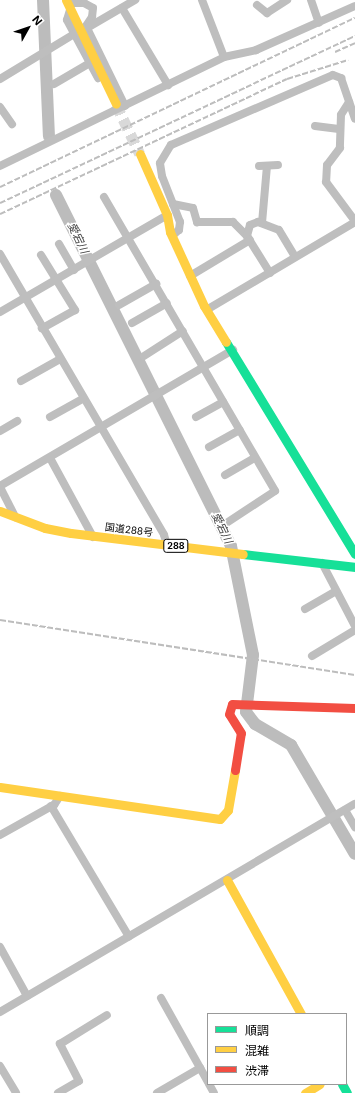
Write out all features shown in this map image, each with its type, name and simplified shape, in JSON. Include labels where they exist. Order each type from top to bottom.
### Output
[{"type":"main road","points":[[68,4],[82,30],[115,107]]},
{"type":"main road","points":[[140,154],[167,215],[172,236],[190,276],[208,310],[355,554]]},
{"type":"main road","name":"国道288号","points":[[2,514],[45,528],[93,537],[355,567]]},
{"type":"main road","points":[[0,787],[220,819],[228,810],[241,733],[229,714],[232,704],[240,702],[355,708]]},
{"type":"main road","points":[[227,880],[300,1013]]},
{"type":"main road","points":[[305,1093],[318,1085]]},
{"type":"street","points":[[0,79],[134,0]]},
{"type":"street","points":[[202,0],[224,57]]},
{"type":"street","points":[[257,5],[266,13],[287,0]]},
{"type":"street","points":[[310,0],[319,23]]},
{"type":"street","points":[[68,4],[84,3],[92,8],[92,17],[82,30]]},
{"type":"street","points":[[0,166],[115,107],[125,106],[224,57],[256,50],[355,6]]},
{"type":"street","points":[[122,8],[168,85]]},
{"type":"street","points":[[82,30],[90,63],[115,107]]},
{"type":"street","points":[[82,30],[125,106]]},
{"type":"street","points":[[54,84],[90,63]]},
{"type":"street","points":[[172,236],[181,226],[160,163],[167,149],[175,142],[332,75],[340,76],[355,119]]},
{"type":"street","points":[[208,310],[355,222],[326,182],[327,165],[340,148],[339,129],[342,110],[349,102]]},
{"type":"street","points":[[0,107],[12,124]]},
{"type":"street","points":[[315,126],[339,129]]},
{"type":"street","points":[[258,166],[278,165]]},
{"type":"street","points":[[262,223],[267,166]]},
{"type":"street","points":[[104,196],[128,239],[184,331],[256,458],[274,493],[224,524]]},
{"type":"street","points":[[173,204],[193,208],[197,222],[233,222],[248,238],[270,273]]},
{"type":"street","points":[[0,312],[167,215]]},
{"type":"street","points":[[190,276],[248,238],[250,225],[262,223],[279,230],[295,257]]},
{"type":"street","points":[[59,244],[74,270]]},
{"type":"street","points":[[0,254],[82,399],[164,535],[167,545]]},
{"type":"street","points":[[41,255],[75,310],[42,328]]},
{"type":"street","points":[[119,305],[156,284]]},
{"type":"street","points":[[132,323],[167,304]]},
{"type":"street","points":[[144,356],[184,331]]},
{"type":"street","points":[[15,517],[0,487],[233,350]]},
{"type":"street","points":[[21,381],[60,359]]},
{"type":"street","points":[[50,417],[82,399]]},
{"type":"street","points":[[196,418],[224,402]]},
{"type":"street","points":[[0,431],[17,421]]},
{"type":"street","points":[[210,447],[240,430]]},
{"type":"street","points":[[50,458],[93,537]]},
{"type":"street","points":[[225,475],[256,458]]},
{"type":"street","points":[[322,563],[335,592],[355,626]]},
{"type":"street","points":[[305,609],[335,592]]},
{"type":"street","points":[[312,656],[355,630]]},
{"type":"street","points":[[0,835],[51,806],[60,796]]},
{"type":"street","points":[[0,1012],[355,804]]},
{"type":"street","points":[[51,806],[129,937]]},
{"type":"street","points":[[345,810],[355,827]]},
{"type":"street","points":[[0,947],[27,996]]},
{"type":"street","points":[[161,998],[207,1080]]},
{"type":"street","points":[[58,1093],[79,1081],[60,1044],[107,1015]]},
{"type":"street","points":[[0,1066],[16,1093]]},
{"type":"street","points":[[157,1093],[200,1068]]},
{"type":"waterway","name":"愛宕川","points":[[43,0],[49,136]]},
{"type":"waterway","name":"愛宕川","points":[[56,195],[231,546],[253,655],[246,712],[255,724],[291,745],[355,854]]},
{"type":"tunnel","points":[[116,104],[140,154]]},
{"type":"railway","points":[[0,187],[355,18]]},
{"type":"railway","points":[[0,203],[355,36]]},
{"type":"railway","points":[[335,52],[355,43]]},
{"type":"railway","points":[[0,214],[287,79],[348,60]]},
{"type":"railway","points":[[0,620],[355,675]]},
{"type":"traffic: fast","points":[[226,342],[355,554]]},
{"type":"traffic: fast","points":[[243,554],[355,567]]},
{"type":"traffic: fast","points":[[343,1085],[347,1093]]},
{"type":"traffic: slow","points":[[66,0],[116,104]]},
{"type":"traffic: slow","points":[[140,154],[167,215],[170,232],[204,306],[226,342]]},
{"type":"traffic: slow","points":[[0,511],[45,528],[71,533],[243,554]]},
{"type":"traffic: slow","points":[[0,787],[220,819],[228,810],[235,770]]},
{"type":"traffic: slow","points":[[227,880],[300,1013]]},
{"type":"traffic: slow","points":[[305,1093],[318,1085]]},
{"type":"traffic: jam","points":[[235,770],[241,733],[229,714],[232,704],[355,708]]}]
